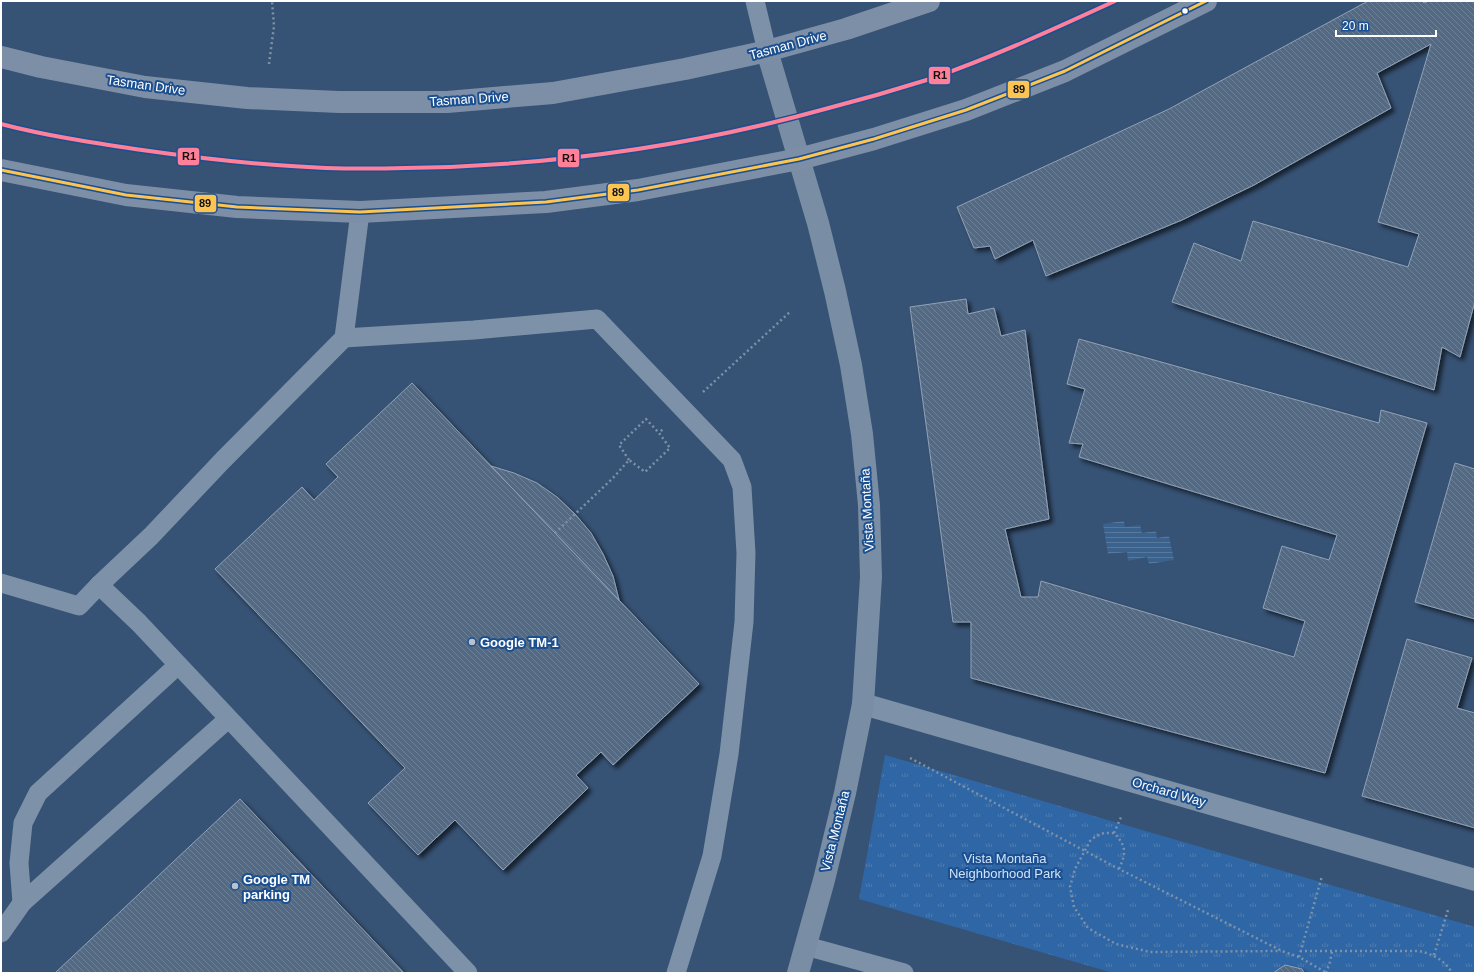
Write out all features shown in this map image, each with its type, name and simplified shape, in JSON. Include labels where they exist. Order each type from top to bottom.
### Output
[{"type":"main road","name":"Tasman Drive","points":[[1,56],[41,67],[145,87],[240,97],[339,102],[447,102],[553,93],[686,69],[767,52],[846,29],[929,1]]},
{"type":"main road","points":[[1,170],[126,195],[237,207],[360,212],[554,201],[638,190],[799,159],[874,139],[973,107],[1065,71],[1206,1]]},
{"type":"main road","name":"Vista Montaña","points":[[767,52],[818,223],[835,292],[851,365],[862,434],[869,505],[871,578],[863,704],[845,793],[798,973]]},
{"type":"street","name":"Orchard Way","points":[[863,704],[1475,880]]},
{"type":"lane","points":[[755,1],[767,52]]},
{"type":"lane","points":[[1,583],[79,606],[151,536],[223,460],[344,338],[360,212]]},
{"type":"lane","points":[[344,338],[474,330],[597,319],[732,460],[742,487],[746,553],[744,622],[729,754],[712,856],[676,973]]},
{"type":"lane","points":[[99,585],[139,623],[468,973]]},
{"type":"lane","points":[[22,903],[19,863],[23,823],[38,793],[178,665]]},
{"type":"lane","points":[[1,933],[22,903],[228,719]]},
{"type":"lane","points":[[806,946],[904,973]]},
{"type":"path","points":[[269,64],[274,26],[272,1]]},
{"type":"path","points":[[629,460],[619,445],[646,420],[659,433]]},
{"type":"path","points":[[910,758],[1119,869],[1298,957],[1327,973],[1332,951]]},
{"type":"path","points":[[1114,833],[1122,815]]},
{"type":"path","points":[[1119,869],[1125,849],[1121,840],[1114,833],[1104,833],[1096,836],[1090,841],[1084,850],[1075,869],[1070,887],[1074,907],[1088,928],[1116,944],[1150,952],[1282,950]]},
{"type":"path","points":[[1298,957],[1322,876]]},
{"type":"path","points":[[1434,955],[1448,910]]},
{"type":"path","points":[[1300,951],[1420,951],[1434,955],[1452,973]]},
{"type":"green space","name":"Vista Montaña Neighborhood Park","points":[[885,755],[1475,927],[1475,973],[1113,973],[859,899]]},
{"type":"shaded area","points":[[1124,521],[1125,527],[1140,525],[1142,533],[1156,531],[1157,538],[1169,536],[1174,560],[1149,564],[1147,557],[1128,561],[1127,552],[1108,554],[1103,524]]},
{"type":"building","points":[[1368,1],[1422,1],[1424,3],[1429,1],[1475,1],[1475,301],[1460,357],[1442,347],[1434,390],[1172,302],[1194,243],[1241,261],[1253,221],[1408,267],[1419,234],[1378,222],[1431,44],[1377,73],[1391,108],[1254,185],[1182,220],[1046,276],[1033,240],[995,259],[990,246],[974,248],[957,207],[1169,109]]},
{"type":"building","points":[[966,299],[968,314],[994,308],[1001,336],[1025,330],[1049,519],[1005,529],[1021,597],[1038,597],[1041,581],[1294,657],[1305,621],[1263,608],[1282,546],[1329,560],[1337,535],[1079,457],[1083,444],[1069,443],[1085,389],[1067,384],[1079,339],[1379,423],[1381,410],[1427,423],[1325,773],[971,678],[971,622],[953,622],[910,307]]},
{"type":"building","name":"Google TM-1","points":[[412,383],[699,684],[613,765],[601,752],[576,775],[588,788],[503,870],[455,820],[418,855],[368,803],[405,768],[215,569],[302,487],[314,500],[338,477],[326,464]]},
{"type":"building","points":[[1455,463],[1475,469],[1475,619],[1415,602]]},
{"type":"building","points":[[491,466],[514,473],[537,483],[557,497],[575,514],[591,533],[603,554],[613,576],[619,600]]},
{"type":"building","points":[[1407,639],[1472,658],[1457,708],[1475,713],[1475,828],[1362,796]]},
{"type":"building","name":"Google TM parking","points":[[240,799],[404,973],[55,973]]},
{"type":"building","points":[[1285,965],[1302,969],[1304,973],[1273,973]]},
{"type":"transit line","name":"R1","points":[[1,124],[53,136],[142,150],[272,165],[305,167],[362,169],[458,166],[565,158],[670,144],[722,134],[878,95],[930,79],[1000,52],[1115,1]]},
{"type":"transit line","name":"89","points":[[1,170],[126,195],[237,207],[360,212],[546,202],[638,190],[799,159],[874,139],[966,110],[1065,71],[1206,1]]},
{"type":"place","name":"Google TM-1","points":[[472,642]]},
{"type":"place","name":"Google TM parking","points":[[235,886]]}]
